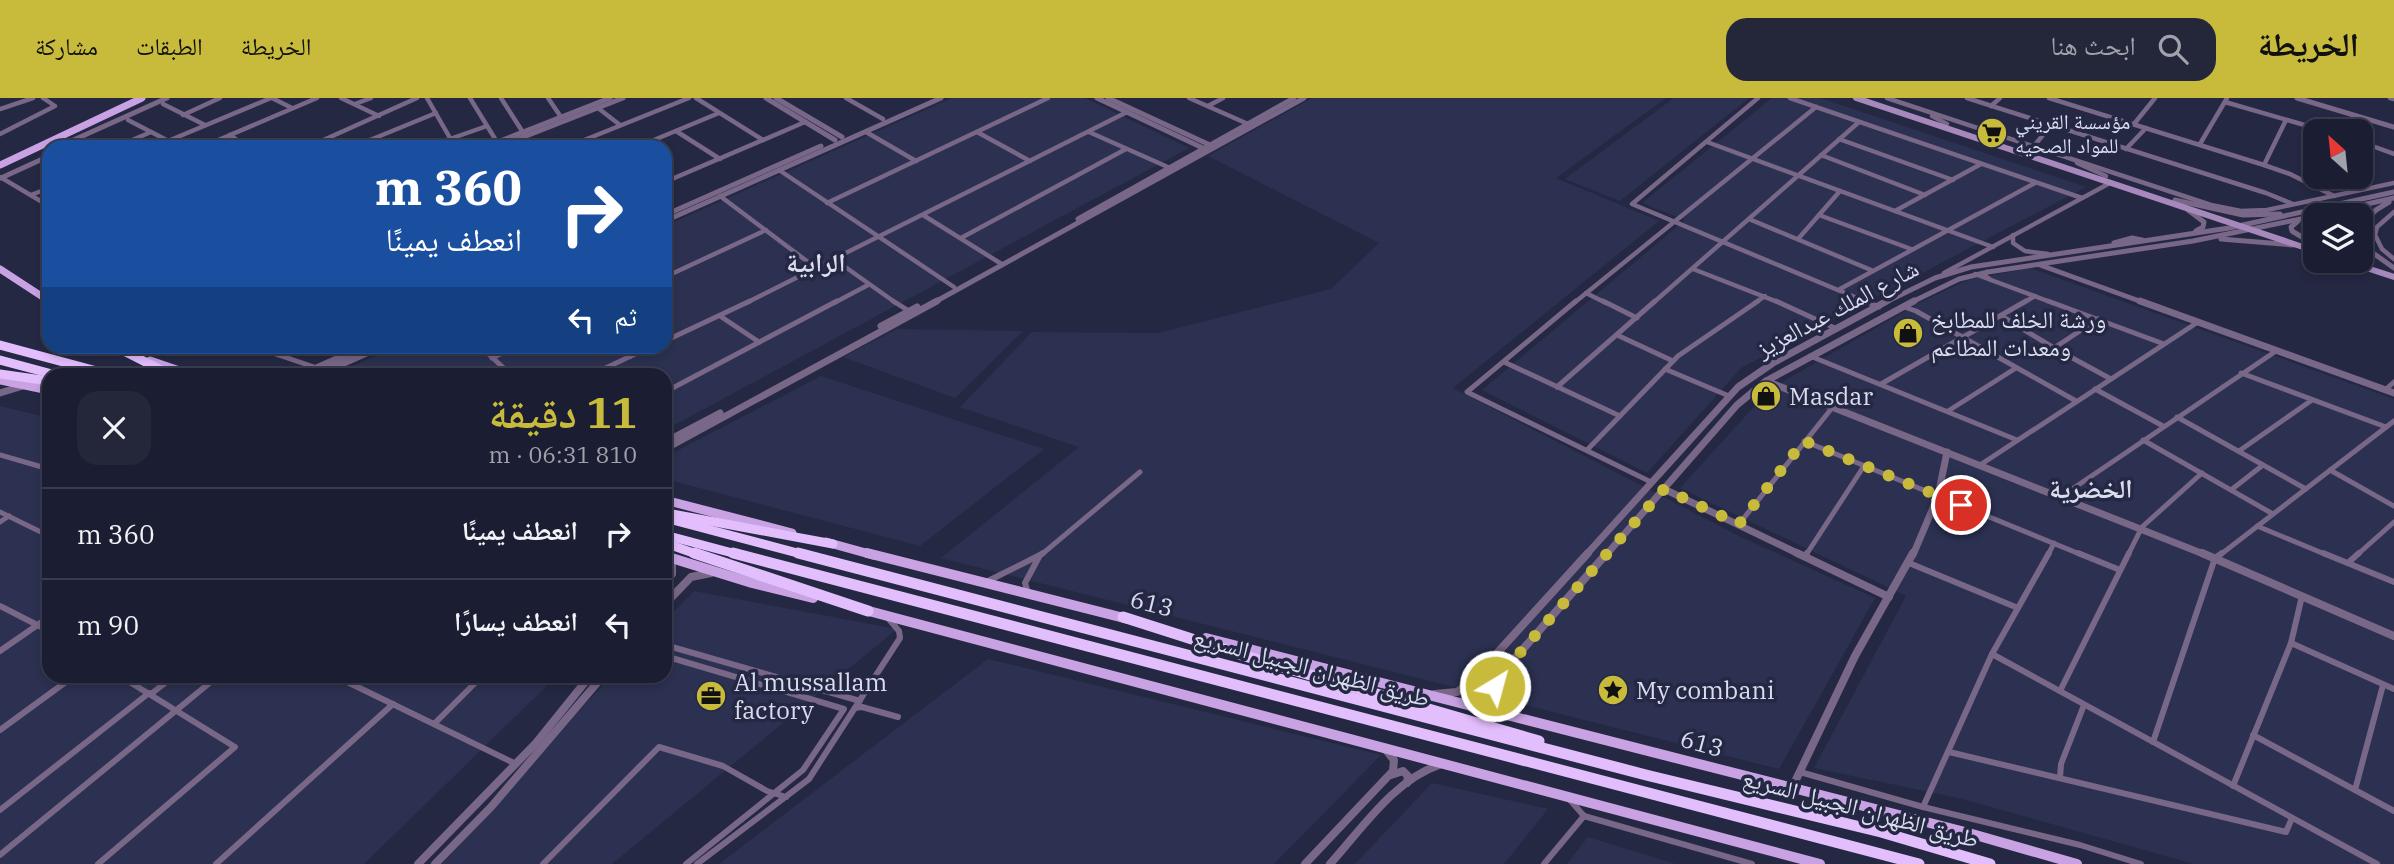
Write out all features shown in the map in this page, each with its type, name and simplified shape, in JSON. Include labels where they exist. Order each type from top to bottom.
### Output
[{"type":"highway","points":[[0,345],[86,368]]},
{"type":"highway","points":[[130,354],[157,368]]},
{"type":"highway","points":[[0,360],[42,371]]},
{"type":"highway","points":[[0,374],[42,380]]},
{"type":"highway","points":[[672,514],[834,544]]},
{"type":"highway","name":"طريق الظهران الجبيل السريع","points":[[672,520],[1646,775],[1881,832],[1990,864]]},
{"type":"highway","name":"طريق الظهران الجبيل السريع","points":[[672,537],[1414,734],[1919,864]]},
{"type":"highway","points":[[672,545],[868,611]]},
{"type":"highway","points":[[1123,617],[1245,656],[1485,724],[1646,775]]},
{"type":"main road","points":[[46,140],[134,98]]},
{"type":"main road","points":[[49,140],[142,98]]},
{"type":"main road","points":[[1856,98],[2108,179]]},
{"type":"main road","points":[[1870,98],[2303,244]]},
{"type":"main road","points":[[0,162],[42,142]]},
{"type":"main road","points":[[0,162],[42,143]]},
{"type":"main road","points":[[2175,202],[2241,226]]},
{"type":"main road","points":[[2251,227],[2303,244]]},
{"type":"main road","points":[[2373,265],[2394,272]]},
{"type":"main road","points":[[2373,267],[2394,272]]},
{"type":"main road","points":[[0,270],[42,297]]},
{"type":"main road","points":[[135,354],[172,368]]},
{"type":"main road","points":[[0,380],[42,388]]},
{"type":"main road","name":"613","points":[[672,502],[974,582],[1429,694],[1965,832],[2077,864]]},
{"type":"main road","points":[[672,559],[1820,864]]},
{"type":"street","points":[[0,108],[26,98]]},
{"type":"street","points":[[0,108],[33,98]]},
{"type":"street","points":[[0,134],[55,106],[43,98]]},
{"type":"street","points":[[74,140],[167,98]]},
{"type":"street","points":[[84,140],[176,98]]},
{"type":"street","points":[[183,115],[220,98]]},
{"type":"street","points":[[171,140],[272,98],[292,108]]},
{"type":"street","points":[[218,140],[317,98]]},
{"type":"street","points":[[341,98],[379,116]]},
{"type":"street","points":[[355,104],[371,98]]},
{"type":"street","points":[[325,140],[417,98]]},
{"type":"street","points":[[427,98],[450,138]]},
{"type":"street","points":[[470,98],[494,140]]},
{"type":"street","points":[[501,98],[524,134]]},
{"type":"street","points":[[509,140],[610,98]]},
{"type":"street","points":[[524,134],[623,98]]},
{"type":"street","points":[[585,140],[689,98]]},
{"type":"street","points":[[696,98],[763,140]]},
{"type":"street","points":[[766,98],[835,140]]},
{"type":"street","points":[[776,98],[842,137]]},
{"type":"street","points":[[846,98],[883,119]]},
{"type":"street","points":[[853,102],[863,98]]},
{"type":"street","points":[[672,212],[930,98]]},
{"type":"street","points":[[672,218],[941,98]]},
{"type":"street","points":[[827,203],[1048,98]]},
{"type":"street","points":[[1097,98],[1209,147]]},
{"type":"street","points":[[1108,98],[1209,147]]},
{"type":"street","points":[[1189,98],[1248,124]]},
{"type":"street","points":[[1208,106],[1223,98]]},
{"type":"street","points":[[672,445],[1294,98]]},
{"type":"street","points":[[672,438],[1304,98]]},
{"type":"street","points":[[1758,98],[1632,202],[1640,209],[1879,307]]},
{"type":"street","points":[[1790,98],[2082,198]]},
{"type":"street","points":[[1887,98],[2211,205],[2241,211],[2267,210],[2392,183]]},
{"type":"street","points":[[1967,98],[2294,204]]},
{"type":"street","points":[[1991,106],[2000,98]]},
{"type":"street","points":[[2049,98],[2264,164],[2334,196]]},
{"type":"street","points":[[2134,124],[2155,98]]},
{"type":"street","points":[[2297,98],[2394,126]]},
{"type":"street","points":[[2305,98],[2394,126]]},
{"type":"street","points":[[551,99],[561,117]]},
{"type":"street","points":[[2200,144],[2226,100],[2303,125]]},
{"type":"street","points":[[163,104],[205,125]]},
{"type":"street","points":[[1651,482],[1467,392],[1671,222],[1816,107]]},
{"type":"street","points":[[598,108],[620,126]]},
{"type":"street","points":[[1918,108],[1947,124]]},
{"type":"street","points":[[672,338],[1127,112]]},
{"type":"street","points":[[371,140],[436,113]]},
{"type":"street","points":[[654,140],[719,113]]},
{"type":"street","points":[[128,120],[167,140]]},
{"type":"street","points":[[2264,164],[2286,120]]},
{"type":"street","points":[[672,179],[805,122]]},
{"type":"street","points":[[1557,387],[1859,122]]},
{"type":"street","points":[[2034,146],[2051,125]]},
{"type":"street","points":[[445,140],[487,126]]},
{"type":"street","points":[[2126,149],[2146,128]]},
{"type":"street","points":[[676,131],[720,159]]},
{"type":"street","points":[[132,140],[151,132]]},
{"type":"street","points":[[866,132],[916,161]]},
{"type":"street","points":[[977,132],[1030,161]]},
{"type":"street","points":[[1089,132],[1170,168]]},
{"type":"street","points":[[230,135],[237,140]]},
{"type":"street","points":[[1839,139],[1953,180]]},
{"type":"street","points":[[1707,142],[1993,247]]},
{"type":"street","points":[[2373,147],[2394,155]]},
{"type":"street","points":[[961,238],[1126,149]]},
{"type":"street","points":[[1821,155],[1925,195]]},
{"type":"street","points":[[1935,278],[2082,198],[2108,179],[2064,156]]},
{"type":"street","points":[[1,177],[42,159]]},
{"type":"street","points":[[1895,211],[1981,164]]},
{"type":"street","points":[[779,170],[954,287]]},
{"type":"street","points":[[1,177],[42,202]]},
{"type":"street","points":[[1840,289],[2035,183]]},
{"type":"street","points":[[2372,197],[2392,183]]},
{"type":"street","points":[[31,195],[42,191]]},
{"type":"street","points":[[1798,239],[1840,191]]},
{"type":"street","name":"شارع الملك عبدالعزيز","points":[[2260,228],[2394,192]]},
{"type":"street","points":[[720,197],[816,268]]},
{"type":"street","points":[[2373,212],[2394,199]]},
{"type":"street","name":"شارع الملك عبدالعزيز","points":[[2373,204],[2394,199]]},
{"type":"street","points":[[2175,202],[2244,215],[2300,216]]},
{"type":"street","points":[[2175,202],[2204,222],[2201,229],[2187,234]]},
{"type":"street","points":[[2394,212],[2377,228],[2375,235],[2382,249],[2394,260]]},
{"type":"street","points":[[923,215],[1000,263]]},
{"type":"street","points":[[1819,215],[1911,249]]},
{"type":"street","points":[[2300,216],[2292,231],[2303,240]]},
{"type":"street","name":"شارع الملك عبدالعزيز","points":[[1470,683],[1729,396],[1766,367],[1935,278],[1971,267],[2086,257],[2193,241],[2300,216]]},
{"type":"street","points":[[1749,219],[1871,270]]},
{"type":"street","name":"شارع الملك عبدالعزيز","points":[[1496,680],[1737,405],[1766,381],[1950,282],[1975,274],[2036,265],[2104,247],[2241,226],[2251,227]]},
{"type":"street","points":[[878,237],[885,227]]},
{"type":"street","points":[[672,275],[766,230]]},
{"type":"street","points":[[2013,235],[2014,243],[2022,250],[2056,258],[2051,266],[2058,271]]},
{"type":"street","points":[[2193,241],[2232,239],[2303,247]]},
{"type":"street","points":[[2086,257],[2143,246],[2144,241]]},
{"type":"street","points":[[2373,253],[2394,272]]},
{"type":"street","points":[[834,259],[909,311]]},
{"type":"street","points":[[2036,265],[2394,393]]},
{"type":"street","points":[[1693,270],[1765,296],[1838,329]]},
{"type":"street","points":[[1988,272],[1984,275],[1992,280]]},
{"type":"street","points":[[1975,274],[2164,344]]},
{"type":"street","points":[[672,388],[868,285]]},
{"type":"street","points":[[1880,318],[1888,310],[1917,295],[1909,291]]},
{"type":"street","points":[[1586,293],[1637,318]]},
{"type":"street","points":[[1587,450],[1673,361],[1765,296]]},
{"type":"street","points":[[1881,384],[2003,317],[2035,296]]},
{"type":"street","points":[[1900,308],[1916,311],[2076,401]]},
{"type":"street","points":[[720,316],[759,342]]},
{"type":"street","points":[[2003,317],[2111,379]]},
{"type":"street","points":[[2054,348],[2098,319]]},
{"type":"street","points":[[1980,465],[2198,322]]},
{"type":"street","points":[[1618,335],[1673,361]]},
{"type":"street","points":[[2062,496],[2276,351]]},
{"type":"street","points":[[274,354],[310,368]]},
{"type":"street","points":[[324,368],[351,354]]},
{"type":"street","points":[[326,368],[362,354]]},
{"type":"street","points":[[488,354],[503,368]]},
{"type":"street","points":[[492,358],[500,354]]},
{"type":"street","points":[[606,368],[635,354]]},
{"type":"street","points":[[1810,356],[2017,440]]},
{"type":"street","points":[[1504,362],[1620,416]]},
{"type":"street","points":[[1947,412],[2016,368]]},
{"type":"street","points":[[1665,369],[1729,396]]},
{"type":"street","points":[[2241,373],[2386,427]]},
{"type":"street","points":[[1766,381],[2142,527],[2394,636]]},
{"type":"street","points":[[2385,390],[2394,382]]},
{"type":"street","points":[[0,393],[17,386],[34,386]]},
{"type":"street","points":[[2095,389],[2163,426]]},
{"type":"street","points":[[2239,451],[2312,400]]},
{"type":"street","points":[[1739,524],[1832,408]]},
{"type":"street","points":[[2177,416],[2306,489]]},
{"type":"street","points":[[2153,742],[2216,558],[2394,421]]},
{"type":"street","points":[[2143,440],[2273,514]]},
{"type":"street","points":[[1804,441],[2120,570]]},
{"type":"street","points":[[1792,789],[1855,656],[1909,563],[1938,496],[1947,452]]},
{"type":"street","points":[[0,455],[42,466]]},
{"type":"street","points":[[2231,490],[2263,465]]},
{"type":"street","points":[[1805,556],[1864,466]]},
{"type":"street","points":[[2330,470],[2394,506]]},
{"type":"street","points":[[974,582],[996,579],[1040,555],[1140,472]]},
{"type":"street","points":[[2060,691],[2142,527],[2202,473]]},
{"type":"street","points":[[1664,489],[1889,597]]},
{"type":"street","points":[[0,512],[42,532]]},
{"type":"street","points":[[0,522],[9,516]]},
{"type":"street","points":[[2257,526],[2394,582]]},
{"type":"street","points":[[2348,562],[2393,526]]},
{"type":"street","points":[[1923,807],[1992,654],[2054,543]]},
{"type":"street","points":[[1037,598],[1026,591],[1025,583],[1040,555]]},
{"type":"street","points":[[1909,563],[2018,608]]},
{"type":"street","points":[[672,597],[691,577],[707,573],[724,575]]},
{"type":"street","points":[[2233,786],[2291,643],[2302,596]]},
{"type":"street","points":[[0,606],[42,628]]},
{"type":"street","points":[[697,864],[809,779],[900,638],[899,631],[887,617]]},
{"type":"street","points":[[0,651],[42,622]]},
{"type":"street","points":[[2291,643],[2394,690]]},
{"type":"street","points":[[672,647],[856,707]]},
{"type":"street","points":[[1992,654],[2377,864]]},
{"type":"street","points":[[689,663],[709,657]]},
{"type":"street","points":[[672,658],[844,709],[862,707],[898,717]]},
{"type":"street","points":[[1429,694],[1457,692],[1470,683],[1471,692],[1478,696],[1496,680]]},
{"type":"street","points":[[1496,680],[1494,690],[1497,699],[1520,719]]},
{"type":"street","points":[[0,730],[64,683]]},
{"type":"street","points":[[98,864],[235,747],[132,683]]},
{"type":"street","points":[[0,810],[164,683]]},
{"type":"street","points":[[0,856],[210,683]]},
{"type":"street","points":[[350,683],[516,764]]},
{"type":"street","points":[[435,724],[475,683]]},
{"type":"street","points":[[418,864],[516,764],[584,683]]},
{"type":"street","points":[[435,864],[491,807],[597,683]]},
{"type":"street","points":[[2355,790],[2383,685]]},
{"type":"street","points":[[216,864],[393,704]]},
{"type":"street","points":[[2060,778],[2060,764],[2084,705]]},
{"type":"street","points":[[685,864],[803,770],[844,709]]},
{"type":"street","points":[[2253,735],[2394,811]]},
{"type":"street","points":[[543,864],[659,747],[723,766],[773,794],[786,797]]},
{"type":"street","points":[[1305,864],[1393,771],[1394,760],[1389,752],[1379,747]]},
{"type":"street","points":[[1949,752],[2286,832],[2292,818]]},
{"type":"street","points":[[1330,864],[1407,783],[1426,768],[1453,766]]},
{"type":"street","points":[[1389,776],[1403,771],[1407,774],[1407,783]]},
{"type":"street","points":[[1799,772],[1923,807],[2080,845],[2141,864]]},
{"type":"street","points":[[1568,797],[1584,816],[1752,864]]},
{"type":"street","points":[[1544,864],[1584,816]]},
{"type":"shaded area","points":[[952,98],[1085,98],[1189,148],[672,426],[672,368],[348,368],[380,354],[672,354],[672,223]]},
{"type":"shaded area","points":[[1312,98],[1666,98],[1556,178],[1659,221],[1453,388],[1741,537],[1875,598],[1779,769],[941,558],[1079,447],[960,407],[1032,332],[1158,333],[1331,289],[1379,243],[1208,156]]},
{"type":"shaded area","points":[[1674,98],[1749,98],[1620,201],[1565,179]]},
{"type":"shaded area","points":[[1772,98],[1820,98],[2086,187],[1741,368],[1647,473],[1482,390],[1685,220],[1642,203]]},
{"type":"shaded area","points":[[2030,268],[2394,399],[2394,864],[2194,864],[1963,799],[1814,768],[1906,596],[1680,488],[1770,389],[1919,303],[1968,280]]},
{"type":"shaded area","points":[[897,329],[1023,331],[955,398],[843,357]]},
{"type":"shaded area","points":[[821,376],[1044,449],[920,546],[672,481],[672,453]]},
{"type":"shaded area","points":[[0,406],[42,416],[42,683],[550,683],[364,864],[0,864]]},
{"type":"shaded area","points":[[694,591],[897,629],[612,864],[431,864],[605,683],[672,683],[672,614]]},
{"type":"shaded area","points":[[988,659],[1381,755],[1274,864],[719,864]]},
{"type":"shaded area","points":[[1432,783],[1548,809],[1504,864],[1355,864]]},
{"type":"shaded area","points":[[1588,837],[1676,864],[1567,864]]},
{"type":"place","name":"مؤسسة القريني للمواد الصحيه","points":[[1992,133]]},
{"type":"place","name":"ورشة الخلف للمطابخ ومعدات المطاعم","points":[[1908,333]]},
{"type":"place","name":"Masdar","points":[[1766,396]]},
{"type":"place","name":"My combani","points":[[1613,690]]},
{"type":"place","name":"Al mussallam factory","points":[[711,696]]},
{"type":"district","name":"الرابية","points":[[816,262]]},
{"type":"district","name":"الخضرية","points":[[2091,488]]},
{"type":"route","points":[[1495,686],[1496,680],[1664,489],[1739,524],[1804,441],[1961,505]]}]
